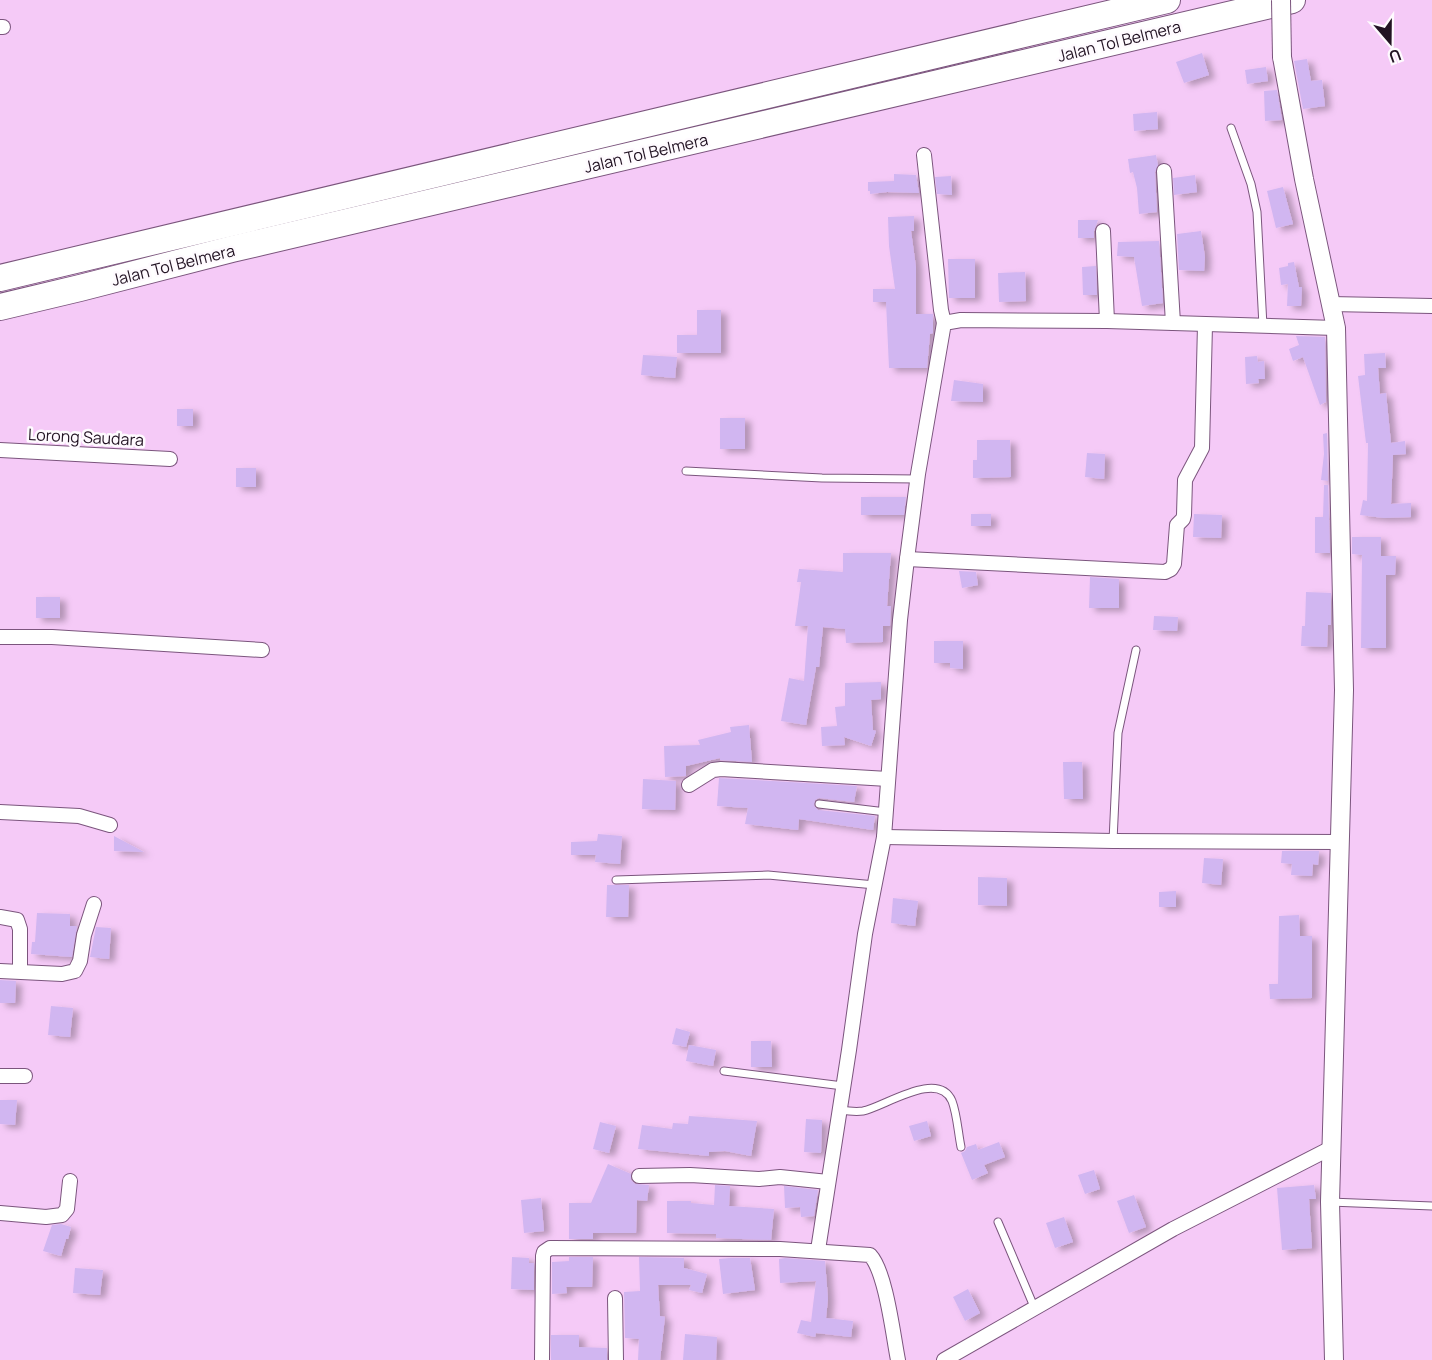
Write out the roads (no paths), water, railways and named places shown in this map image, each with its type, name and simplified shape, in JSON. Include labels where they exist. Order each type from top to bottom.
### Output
[{"type":"highway","name":"Jalan Tol Belmera","points":[[0,278],[1167,0]]},
{"type":"highway","name":"Jalan Tol Belmera","points":[[0,306],[232,249],[1292,0]]},
{"type":"street","points":[[1281,0],[1282,57],[1304,179],[1336,328],[1344,690],[1330,1202],[1334,1360]]},
{"type":"street","points":[[818,1250],[865,934],[884,837],[900,620],[907,559],[944,323],[924,155]]},
{"type":"street","points":[[1164,171],[1173,323]]},
{"type":"street","points":[[1103,231],[1107,321]]},
{"type":"street","points":[[1330,304],[1432,306]]},
{"type":"street","points":[[944,323],[962,320],[1107,321],[1336,328]]},
{"type":"street","points":[[907,559],[1165,572],[1171,569],[1174,564],[1177,525],[1184,515],[1185,480],[1202,448],[1205,325]]},
{"type":"street","name":"Lorong Saudara","points":[[0,450],[170,459]]},
{"type":"street","points":[[0,637],[52,637],[262,650]]},
{"type":"street","points":[[690,785],[713,770],[721,769],[888,779]]},
{"type":"street","points":[[0,812],[79,816],[110,825]]},
{"type":"street","points":[[884,837],[1340,842]]},
{"type":"street","points":[[0,971],[62,974],[75,970],[80,962],[84,935],[94,904]]},
{"type":"street","points":[[0,916],[17,920],[20,929],[20,971]]},
{"type":"street","points":[[0,1076],[25,1076]]},
{"type":"street","points":[[944,1360],[1173,1229],[1333,1147]]},
{"type":"street","points":[[639,1176],[690,1175],[759,1179],[780,1177],[828,1182]]},
{"type":"street","points":[[0,1213],[46,1217],[62,1215],[67,1209],[70,1180]]},
{"type":"street","points":[[542,1360],[543,1256],[544,1252],[550,1248],[818,1250],[870,1255],[875,1260],[882,1281],[898,1360]]},
{"type":"street","points":[[615,1298],[616,1360]]},
{"type":"lane","points":[[1231,128],[1251,184],[1257,212],[1263,326]]},
{"type":"lane","points":[[686,471],[822,478],[918,479]]},
{"type":"lane","points":[[1113,841],[1118,733],[1136,650]]},
{"type":"lane","points":[[819,804],[886,812]]},
{"type":"lane","points":[[616,880],[768,875],[875,885]]},
{"type":"lane","points":[[724,1071],[843,1086]]},
{"type":"lane","points":[[840,1110],[862,1112],[916,1090],[930,1088],[939,1090],[946,1093],[952,1101],[960,1147]]},
{"type":"lane","points":[[1330,1202],[1432,1206]]},
{"type":"lane","points":[[998,1222],[1035,1309]]}]
